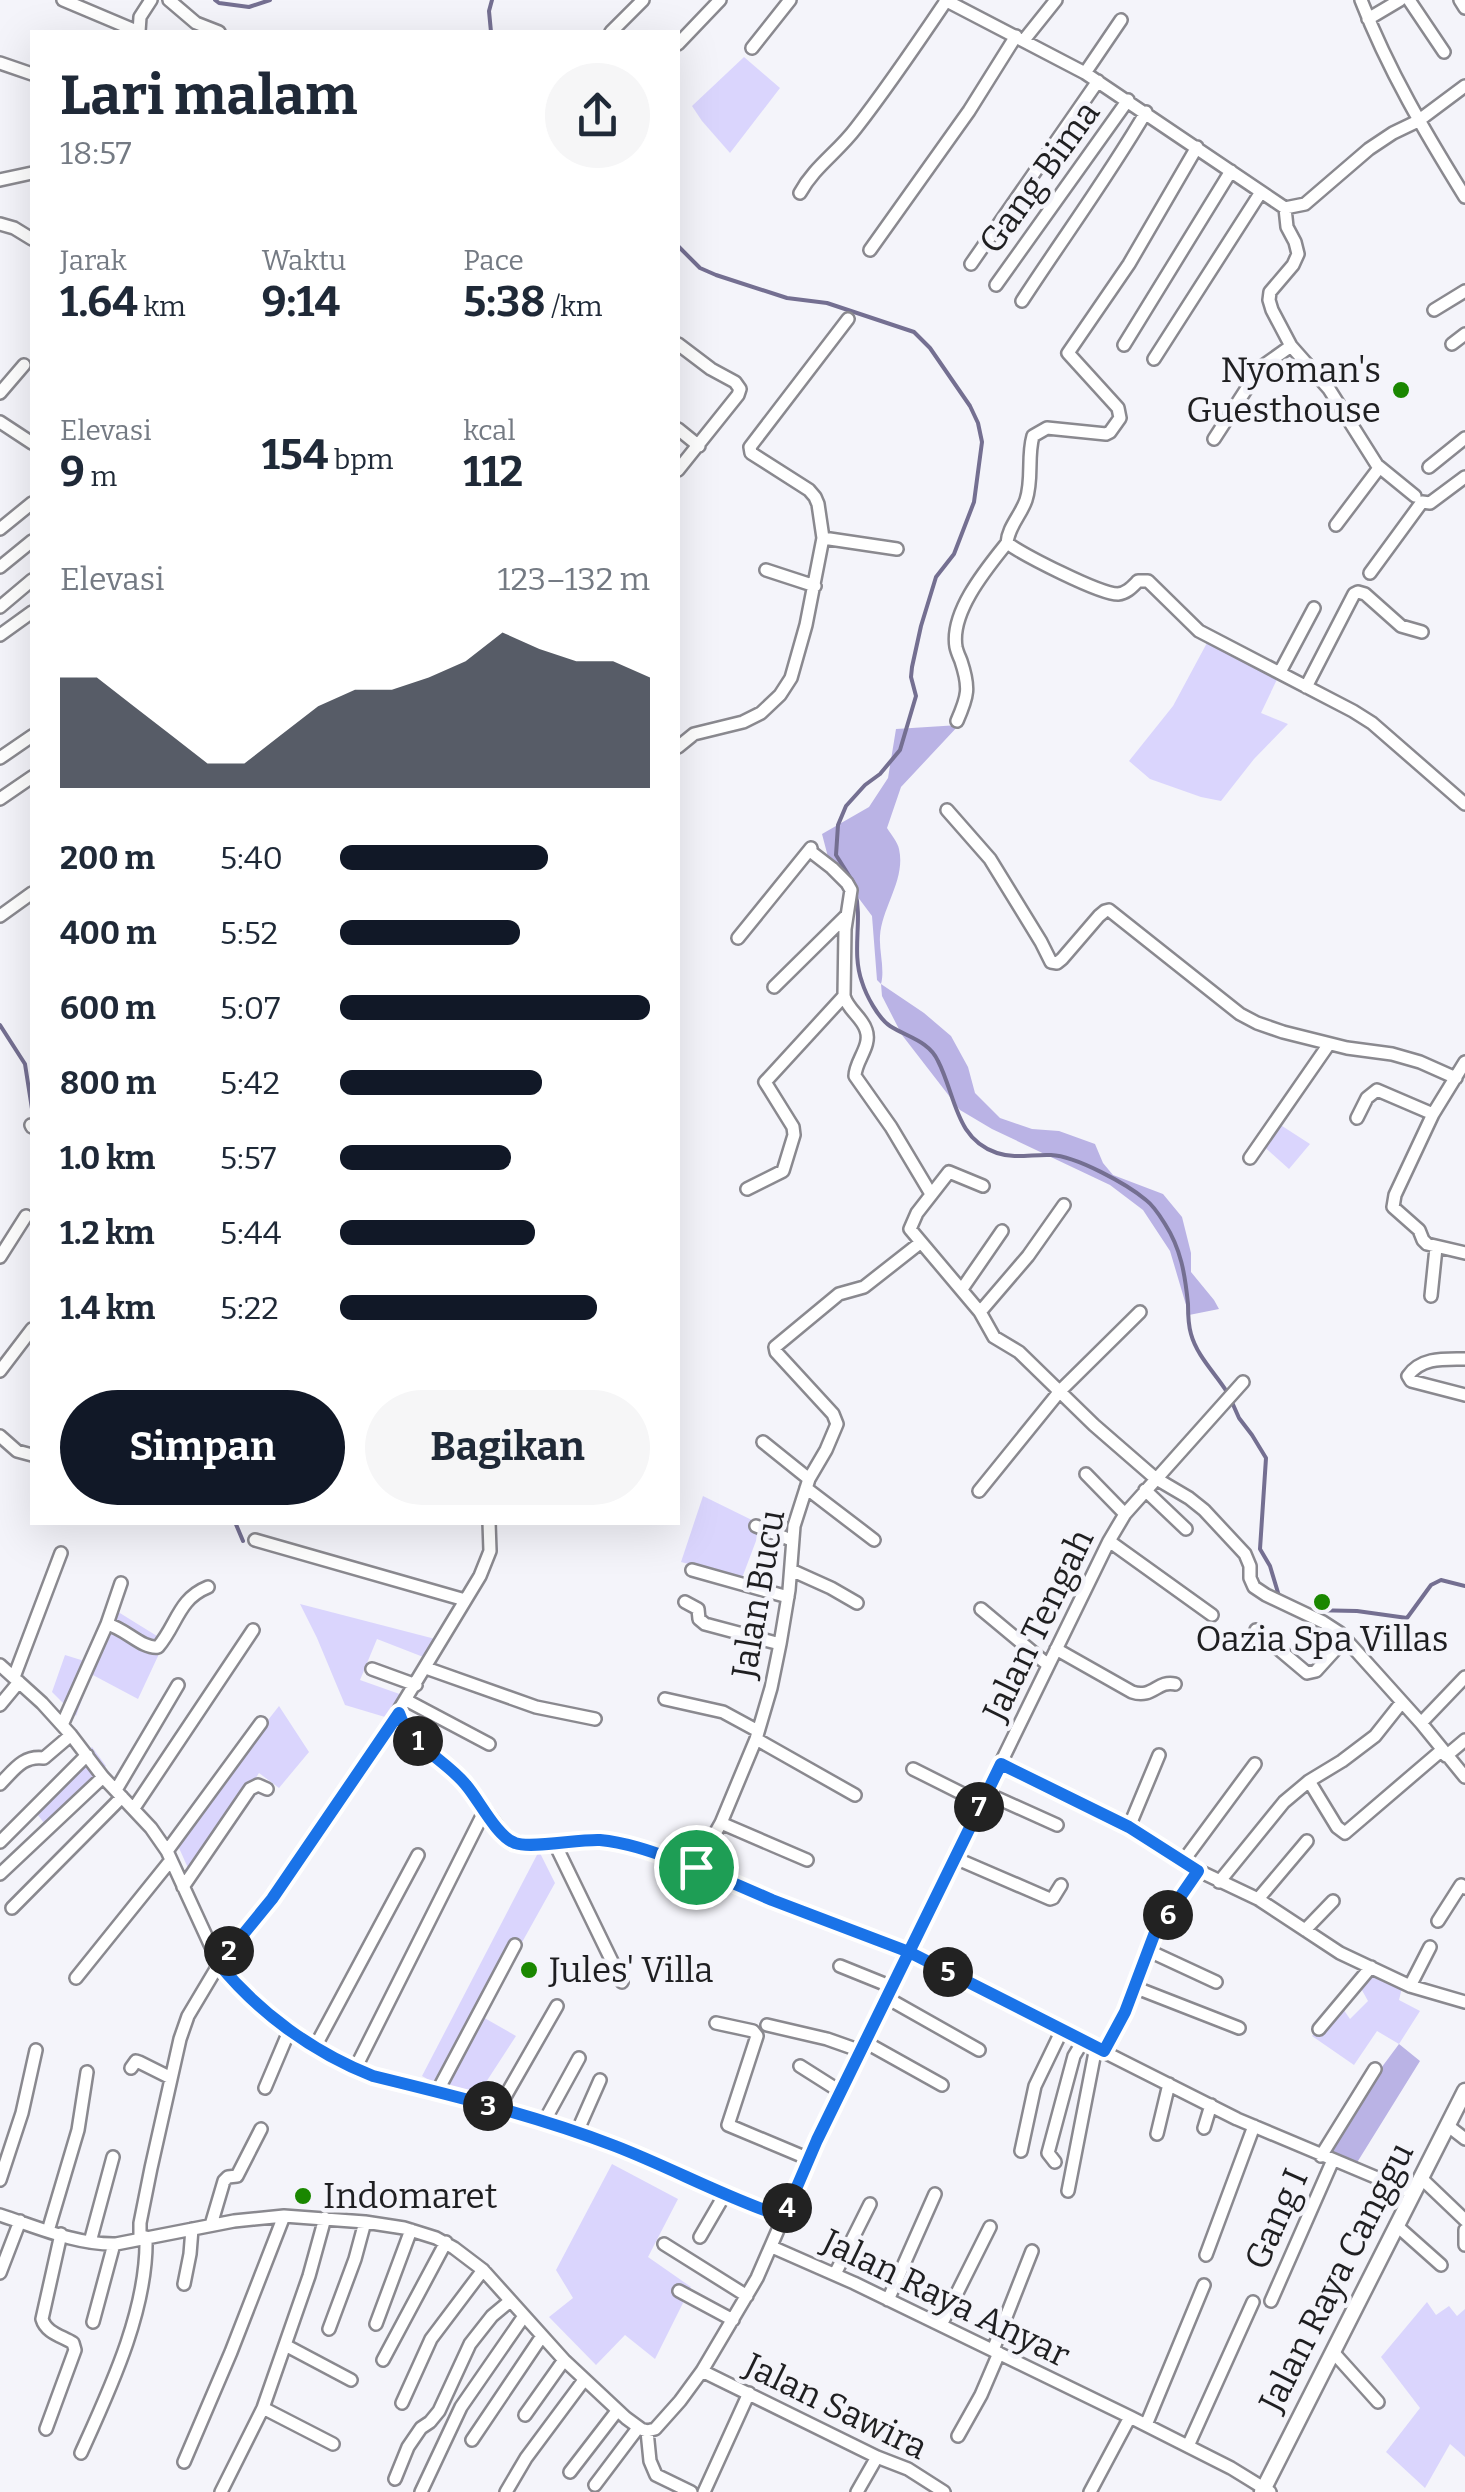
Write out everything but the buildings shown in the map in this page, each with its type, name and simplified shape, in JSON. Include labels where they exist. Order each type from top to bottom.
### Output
[{"type":"main road","name":"Jalan Raya Canggu","points":[[1266,2490],[1288,2436],[1465,2090]]},
{"type":"street","points":[[63,0],[134,30]]},
{"type":"street","points":[[139,30],[140,17],[151,0]]},
{"type":"street","points":[[169,0],[196,23],[214,30]]},
{"type":"street","points":[[613,30],[643,0]]},
{"type":"street","points":[[680,42],[720,0]]},
{"type":"street","points":[[752,48],[790,0]]},
{"type":"street","points":[[800,194],[808,178],[853,132],[946,0],[1085,73],[1285,208],[1305,204],[1369,149],[1418,121],[1465,86]]},
{"type":"street","points":[[870,250],[1020,38],[1056,0]]},
{"type":"street","points":[[1361,0],[1418,121],[1465,197]]},
{"type":"street","points":[[1368,19],[1400,0]]},
{"type":"street","points":[[1410,0],[1444,52]]},
{"type":"street","points":[[1460,0],[1465,8]]},
{"type":"street","points":[[1085,73],[1121,20]]},
{"type":"street","points":[[0,63],[30,73]]},
{"type":"street","points":[[971,264],[1098,81]]},
{"type":"street","name":"Gang Bima","points":[[996,285],[1128,100]]},
{"type":"street","points":[[1022,302],[1146,112]]},
{"type":"street","points":[[956,722],[968,688],[956,632],[972,590],[1007,543],[1027,496],[1033,436],[1047,428],[1106,434],[1118,422],[1118,408],[1068,353],[1138,250],[1196,147]]},
{"type":"street","points":[[1124,345],[1231,171]]},
{"type":"street","points":[[0,180],[30,173]]},
{"type":"street","points":[[1154,359],[1261,192]]},
{"type":"street","points":[[1285,208],[1287,227],[1298,254],[1268,300],[1291,346],[1329,389],[1379,468],[1415,496]]},
{"type":"street","points":[[0,224],[30,238]]},
{"type":"street","points":[[1434,310],[1465,291]]},
{"type":"street","points":[[680,745],[694,734],[761,713],[780,695],[794,670],[824,538],[815,496],[751,453],[750,447],[848,319]]},
{"type":"street","points":[[1452,344],[1465,334]]},
{"type":"street","points":[[680,346],[740,389],[680,468]]},
{"type":"street","points":[[1214,439],[1260,368],[1291,346]]},
{"type":"street","points":[[0,393],[24,366]]},
{"type":"street","points":[[0,422],[30,442]]},
{"type":"street","points":[[680,431],[699,446]]},
{"type":"street","points":[[1429,467],[1465,438]]},
{"type":"street","points":[[1336,526],[1379,468]]},
{"type":"street","points":[[1370,572],[1422,502],[1430,503],[1465,477]]},
{"type":"street","points":[[0,529],[30,506]]},
{"type":"street","points":[[824,538],[897,550]]},
{"type":"street","points":[[0,568],[30,543]]},
{"type":"street","points":[[1007,543],[1068,575],[1116,594],[1138,581],[1148,581],[1199,631],[1372,723],[1465,804]]},
{"type":"street","points":[[766,570],[815,586]]},
{"type":"street","points":[[0,607],[30,582]]},
{"type":"street","points":[[1306,687],[1354,594],[1365,594],[1401,626],[1422,632]]},
{"type":"street","points":[[1280,672],[1314,608]]},
{"type":"street","points":[[0,635],[30,613]]},
{"type":"street","points":[[0,758],[30,737]]},
{"type":"street","points":[[0,799],[30,778]]},
{"type":"street","points":[[947,810],[990,858],[1051,962],[1062,959],[1099,916],[1109,910],[1240,1014],[1257,1023],[1329,1044],[1392,1054],[1456,1078]]},
{"type":"street","points":[[738,938],[812,847],[847,883],[851,897],[844,996],[868,1035],[855,1076],[891,1126],[931,1194]]},
{"type":"street","points":[[0,916],[30,894]]},
{"type":"street","points":[[774,987],[847,915]]},
{"type":"street","points":[[748,1189],[783,1171],[794,1135],[765,1082],[844,996]]},
{"type":"street","points":[[1250,1158],[1329,1044]]},
{"type":"street","points":[[1465,1062],[1433,1114],[1395,1195],[1393,1208],[1419,1230],[1424,1242],[1465,1254]]},
{"type":"street","points":[[1357,1118],[1367,1098],[1377,1090],[1433,1114]]},
{"type":"street","points":[[983,1186],[950,1172],[910,1229],[980,1312],[994,1337],[1020,1352],[1130,1458],[1204,1510],[1245,1554],[1254,1587],[1323,1622],[1345,1638],[1465,1777]]},
{"type":"street","points":[[980,1312],[1028,1256],[1064,1205]]},
{"type":"street","points":[[0,1257],[26,1216]]},
{"type":"street","points":[[962,1290],[1002,1231]]},
{"type":"street","name":"Jalan Bucu","points":[[696,1867],[721,1823],[757,1735],[780,1644],[792,1540],[808,1483],[834,1432],[836,1418],[775,1347],[839,1294],[864,1287],[920,1243]]},
{"type":"street","points":[[1431,1296],[1436,1248]]},
{"type":"street","points":[[979,1491],[1060,1391],[1140,1312]]},
{"type":"street","points":[[0,1371],[30,1332]]},
{"type":"street","points":[[1465,1359],[1424,1362],[1408,1376],[1410,1381],[1465,1395]]},
{"type":"street","name":"Jalan Tengah","points":[[772,2247],[840,2092],[1109,1541],[1155,1478],[1243,1382]]},
{"type":"street","points":[[0,1436],[10,1447],[30,1452]]},
{"type":"street","points":[[763,1442],[874,1540]]},
{"type":"street","points":[[1086,1474],[1125,1514]]},
{"type":"street","points":[[1145,1490],[1186,1529]]},
{"type":"street","points":[[81,2453],[111,2383],[138,2304],[146,2265],[143,2207],[188,2016],[219,1964],[272,1899],[399,1713],[487,1561],[490,1525]]},
{"type":"street","points":[[756,1526],[792,1540]]},
{"type":"street","points":[[254,1540],[465,1600]]},
{"type":"street","points":[[1109,1541],[1212,1615]]},
{"type":"street","points":[[0,1705],[16,1680],[61,1553]]},
{"type":"street","points":[[692,1570],[788,1597]]},
{"type":"street","points":[[791,1570],[857,1603]]},
{"type":"street","points":[[0,1784],[26,1758],[44,1758],[66,1730],[121,1583]]},
{"type":"street","points":[[107,1624],[146,1647],[158,1647],[187,1600],[208,1587]]},
{"type":"street","points":[[685,1602],[698,1609],[699,1620],[705,1624],[780,1644]]},
{"type":"street","points":[[980,1608],[1048,1665]]},
{"type":"street","points":[[134,1808],[253,1630]]},
{"type":"street","points":[[1256,1630],[1307,1673],[1316,1671],[1345,1638]]},
{"type":"street","points":[[1056,1649],[1142,1695],[1164,1683],[1176,1684]]},
{"type":"street","points":[[0,1665],[66,1730],[134,1808],[169,1856],[219,1964],[272,2017],[355,2069],[498,2108],[548,2116],[577,2132],[784,2217]]},
{"type":"street","points":[[372,1668],[416,1685]]},
{"type":"street","points":[[426,1668],[536,1706],[595,1718]]},
{"type":"street","points":[[1421,1723],[1465,1677]]},
{"type":"street","points":[[12,1908],[119,1794],[178,1686]]},
{"type":"street","points":[[665,1699],[723,1712],[855,1795]]},
{"type":"street","points":[[406,1700],[489,1744]]},
{"type":"street","points":[[1219,1882],[1284,1802],[1375,1736],[1402,1702]]},
{"type":"street","points":[[399,1713],[407,1732],[452,1769],[513,1842],[600,1840],[696,1867],[909,1952],[1254,2126],[1413,2192]]},
{"type":"street","points":[[76,1978],[169,1856],[261,1722]]},
{"type":"street","points":[[1309,1782],[1345,1834],[1465,1740]]},
{"type":"street","points":[[0,1842],[87,1755]]},
{"type":"street","points":[[1129,1827],[1159,1755]]},
{"type":"street","points":[[1001,1764],[1129,1827],[1198,1871],[1258,1899],[1340,1953],[1410,1986],[1465,2002]]},
{"type":"street","points":[[1184,1860],[1255,1764]]},
{"type":"street","points":[[913,1770],[1057,1826]]},
{"type":"street","points":[[0,1874],[103,1777]]},
{"type":"street","points":[[184,1887],[250,1789],[258,1785],[267,1789]]},
{"type":"street","points":[[355,2069],[484,1810]]},
{"type":"street","points":[[721,1823],[807,1860]]},
{"type":"street","points":[[1258,1899],[1307,1841]]},
{"type":"street","points":[[554,1842],[622,1982]]},
{"type":"street","points":[[315,2047],[418,1855]]},
{"type":"street","points":[[955,1858],[1050,1899],[1060,1885]]},
{"type":"street","points":[[1068,2191],[1100,2049],[1118,2028],[1154,1935],[1198,1871]]},
{"type":"street","points":[[1438,1921],[1461,1884],[1465,1888]]},
{"type":"street","points":[[1305,1930],[1333,1901]]},
{"type":"street","points":[[437,2092],[515,1945]]},
{"type":"street","points":[[1410,1986],[1430,1947]]},
{"type":"street","points":[[1147,1950],[1216,1982]]},
{"type":"street","points":[[840,1966],[979,2050]]},
{"type":"street","points":[[1319,2029],[1371,1968]]},
{"type":"street","points":[[1134,1986],[1239,2028]]},
{"type":"street","points":[[498,2108],[557,2006]]},
{"type":"street","points":[[716,2022],[754,2031],[757,2036],[728,2124],[809,2159]]},
{"type":"street","points":[[767,2025],[863,2046],[942,2084]]},
{"type":"street","points":[[266,2088],[290,2029]]},
{"type":"street","points":[[1021,2150],[1035,2086],[1062,2030]]},
{"type":"street","points":[[1056,2162],[1048,2153],[1074,2056],[1083,2041]]},
{"type":"street","points":[[0,2180],[19,2123],[36,2050]]},
{"type":"street","points":[[548,2116],[578,2058]]},
{"type":"street","points":[[131,2068],[139,2062],[171,2078]]},
{"type":"street","points":[[800,2066],[840,2092]]},
{"type":"street","name":"Gang I","points":[[1271,2301],[1327,2158],[1376,2069]]},
{"type":"street","points":[[46,2429],[75,2350],[74,2343],[49,2331],[42,2319],[54,2232],[88,2072]]},
{"type":"street","points":[[577,2132],[600,2080]]},
{"type":"street","points":[[1156,2134],[1169,2084]]},
{"type":"street","points":[[1204,2128],[1211,2105]]},
{"type":"street","points":[[1447,2125],[1465,2139]]},
{"type":"street","points":[[1206,2255],[1254,2126]]},
{"type":"street","points":[[211,2225],[224,2182],[228,2177],[238,2176],[261,2130]]},
{"type":"street","points":[[90,2242],[113,2157]]},
{"type":"street","points":[[1421,2178],[1465,2220]]},
{"type":"street","points":[[700,2237],[725,2194]]},
{"type":"street","points":[[888,2300],[935,2194]]},
{"type":"street","points":[[836,2274],[870,2204]]},
{"type":"street","points":[[0,2215],[90,2242],[114,2244],[284,2216],[411,2230],[446,2242],[483,2270],[564,2361],[642,2430],[652,2470],[660,2484],[685,2491]]},
{"type":"street","points":[[184,2462],[284,2216]]},
{"type":"street","points":[[220,2492],[263,2408],[325,2218]]},
{"type":"street","points":[[0,2272],[20,2222]]},
{"type":"street","points":[[329,2329],[365,2225]]},
{"type":"street","points":[[1396,2225],[1441,2265]]},
{"type":"street","points":[[942,2325],[990,2227]]},
{"type":"street","points":[[184,2284],[192,2229]]},
{"type":"street","points":[[376,2324],[411,2230]]},
{"type":"street","points":[[1465,2230],[1465,2245]]},
{"type":"street","points":[[383,2360],[446,2242]]},
{"type":"street","points":[[93,2322],[114,2244]]},
{"type":"street","points":[[664,2244],[747,2296]]},
{"type":"street","name":"Jalan Raya Anyar","points":[[596,2484],[642,2430],[662,2424],[702,2371],[772,2247],[996,2351],[1188,2446],[1266,2490]]},
{"type":"street","points":[[958,2436],[981,2395],[1032,2251]]},
{"type":"street","points":[[402,2404],[431,2339],[483,2270]]},
{"type":"street","points":[[1146,2425],[1204,2285]]},
{"type":"street","points":[[679,2291],[733,2320]]},
{"type":"street","points":[[394,2480],[408,2448],[438,2411],[470,2344],[510,2301]]},
{"type":"street","points":[[1188,2446],[1254,2302]]},
{"type":"street","points":[[421,2492],[461,2406],[524,2316]]},
{"type":"street","points":[[472,2440],[542,2336]]},
{"type":"street","points":[[284,2345],[351,2380]]},
{"type":"street","points":[[1333,2352],[1378,2402]]},
{"type":"street","points":[[525,2415],[564,2361]]},
{"type":"street","name":"Jalan Sawira","points":[[702,2371],[908,2469],[944,2492]]},
{"type":"street","points":[[506,2492],[526,2458],[584,2380]]},
{"type":"street","points":[[704,2492],[750,2393]]},
{"type":"street","points":[[263,2408],[333,2444]]},
{"type":"street","points":[[570,2472],[622,2414]]},
{"type":"street","points":[[1090,2492],[1130,2417]]},
{"type":"street","points":[[858,2492],[878,2457]]},
{"type":"shaded area","points":[[744,57],[780,88],[730,153],[692,106]]},
{"type":"shaded area","points":[[1208,641],[1281,671],[1261,713],[1288,724],[1221,801],[1150,779],[1129,761],[1173,706]]},
{"type":"shaded area","points":[[959,725],[901,787],[887,828],[898,847],[900,860],[882,925],[881,984],[877,980],[872,916],[828,857],[822,834],[869,807],[888,778],[896,729]]},
{"type":"shaded area","points":[[881,984],[951,1036],[968,1067],[975,1093],[1000,1118],[1032,1129],[1059,1131],[1095,1144],[1113,1175],[1163,1194],[1182,1217],[1191,1253],[1191,1272],[1219,1309],[1189,1315],[1170,1251],[1143,1210],[1110,1185],[960,1110],[902,1035],[882,996]]},
{"type":"shaded area","points":[[1279,1124],[1310,1144],[1289,1169],[1261,1144]]},
{"type":"shaded area","points":[[703,1496],[762,1525],[742,1578],[681,1562]]},
{"type":"shaded area","points":[[300,1604],[443,1641],[431,1660],[377,1639],[360,1680],[408,1697],[395,1720],[345,1705]]},
{"type":"shaded area","points":[[115,1610],[165,1641],[138,1699],[91,1674],[76,1716],[52,1692],[65,1655],[94,1664]]},
{"type":"shaded area","points":[[279,1706],[309,1752],[279,1788],[259,1773],[192,1877],[175,1839]]},
{"type":"shaded area","points":[[92,1747],[106,1766],[44,1823],[31,1806]]},
{"type":"shaded area","points":[[539,1851],[555,1883],[481,2016],[516,2036],[477,2096],[438,2085],[422,2076]]},
{"type":"shaded area","points":[[1370,1967],[1402,1988],[1399,2000],[1420,2011],[1399,2044],[1377,2031],[1354,2065],[1312,2036],[1339,2003],[1350,2019],[1368,2001],[1358,1983]]},
{"type":"shaded area","points":[[1399,2044],[1420,2061],[1353,2169],[1318,2153]]},
{"type":"shaded area","points":[[612,2164],[678,2199],[648,2257],[691,2287],[655,2359],[625,2335],[596,2365],[549,2317],[573,2298],[556,2270]]},
{"type":"shaded area","points":[[1427,2302],[1436,2315],[1449,2306],[1457,2316],[1465,2309],[1465,2457],[1450,2444],[1425,2488],[1386,2452],[1420,2408],[1381,2357]]},
{"type":"waterway","points":[[215,0],[249,7],[270,0]]},
{"type":"waterway","points":[[491,30],[492,0]]},
{"type":"waterway","points":[[680,248],[700,268],[716,275],[787,298],[827,303],[914,332],[930,348],[978,423],[982,442],[974,502],[954,554],[936,577],[921,626],[911,677],[916,696],[900,750],[846,806],[838,825],[836,855],[853,882]]},
{"type":"waterway","points":[[855,891],[859,970],[877,1012],[890,1026],[934,1054],[958,1115],[983,1146],[1004,1155],[1051,1155],[1074,1160],[1114,1179],[1152,1205],[1179,1252],[1194,1342],[1227,1392]]},
{"type":"waterway","points":[[0,1025],[25,1064],[30,1096]]},
{"type":"waterway","points":[[1231,1400],[1266,1458],[1260,1549],[1279,1596]]},
{"type":"waterway","points":[[236,1525],[243,1541]]},
{"type":"waterway","points":[[1309,1610],[1407,1618],[1431,1585],[1441,1580],[1465,1586]]},
{"type":"place","name":"Nyoman's Guesthouse","points":[[1401,390]]},
{"type":"place","name":"Oazia Spa Villas","points":[[1322,1602]]},
{"type":"place","name":"Jules' Villa","points":[[529,1970]]},
{"type":"place","name":"Indomaret","points":[[303,2196]]},
{"type":"route","points":[[696,1867],[600,1840],[513,1842],[452,1769],[407,1732],[399,1713],[272,1899],[219,1964],[272,2017],[355,2069],[545,2120],[784,2217],[817,2140],[909,1952],[1104,2051],[1125,2012],[1154,1935],[1198,1871],[1129,1827],[1001,1764],[909,1952],[696,1867]]}]
